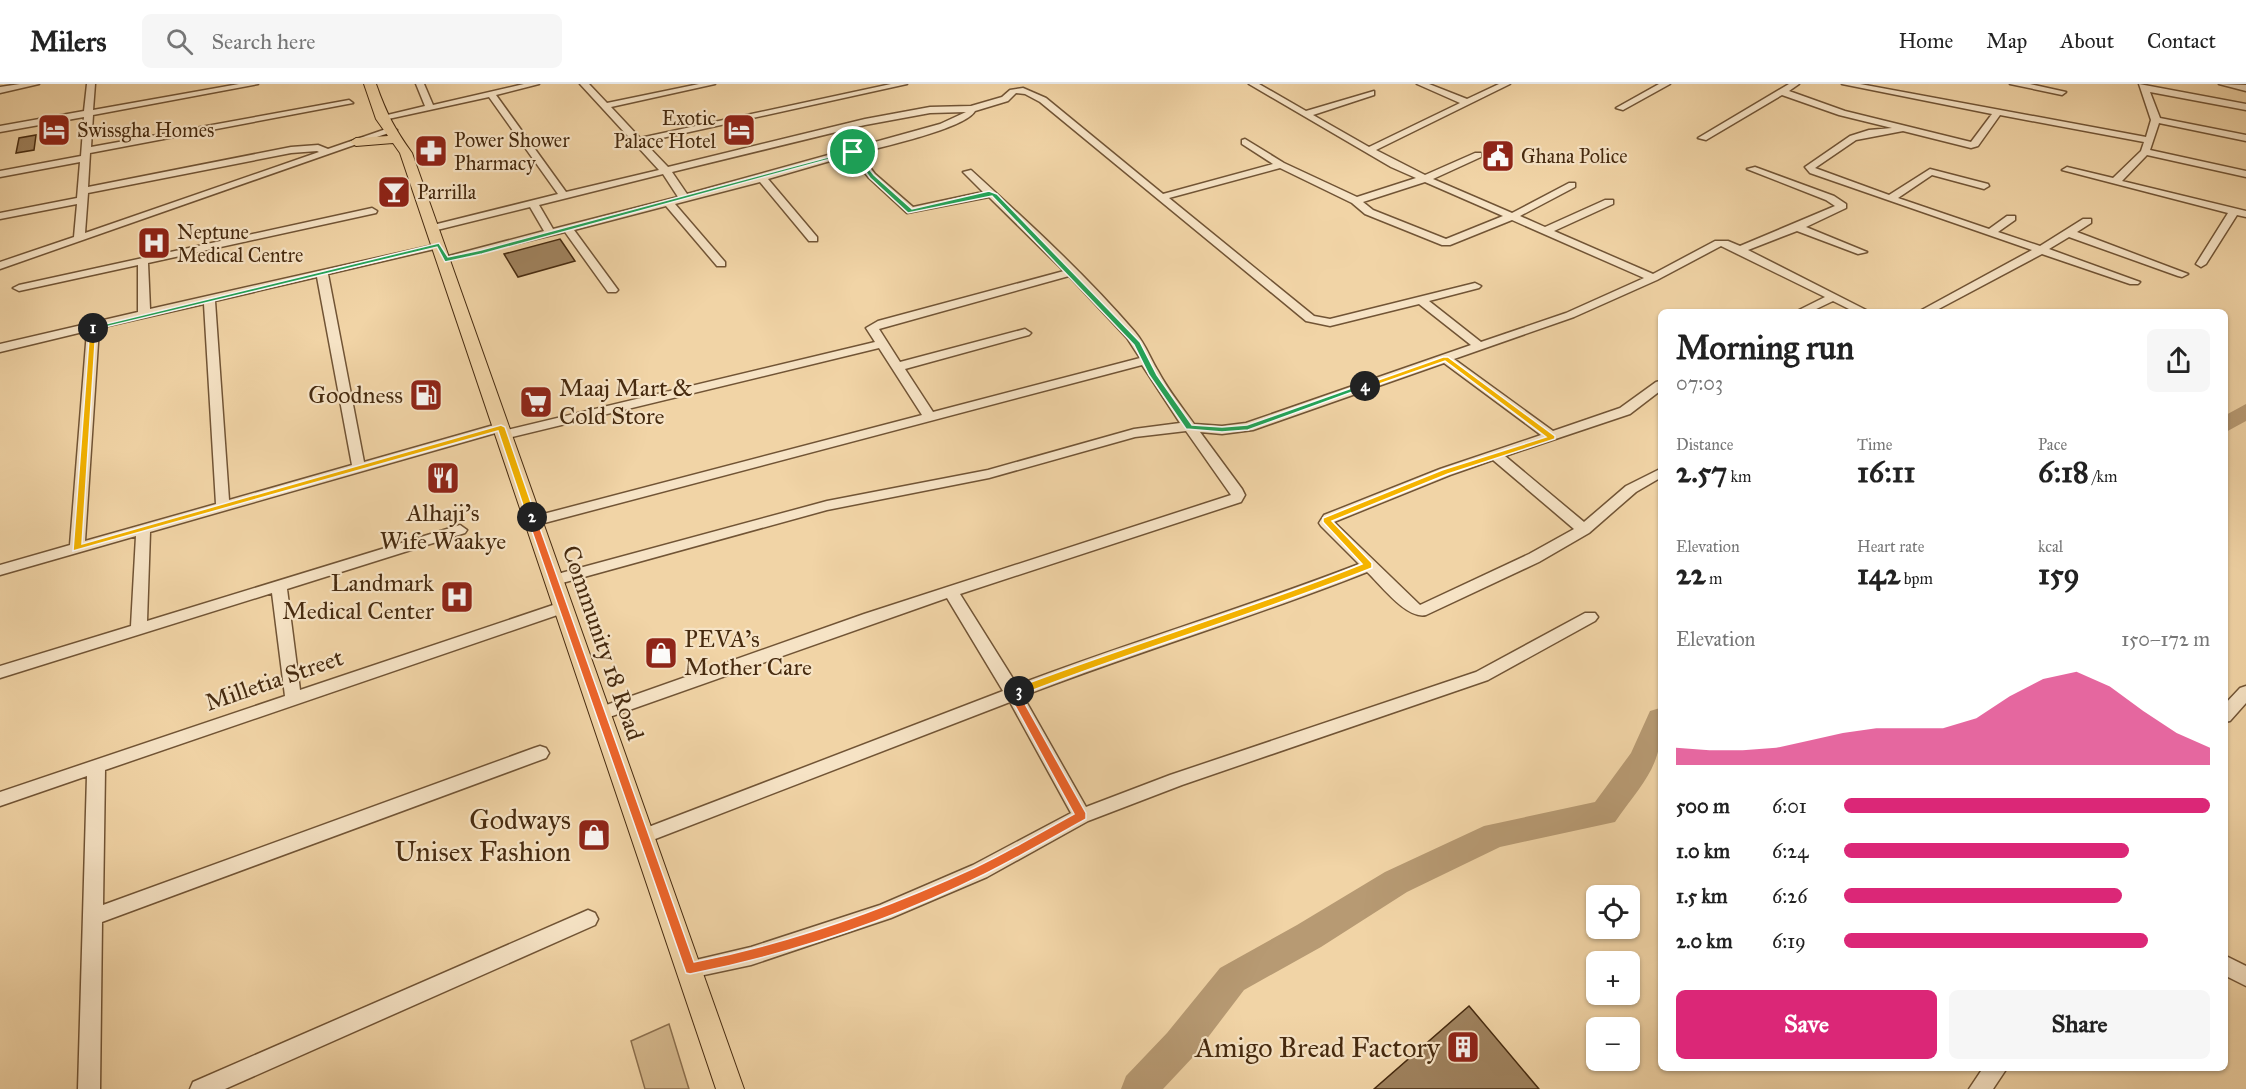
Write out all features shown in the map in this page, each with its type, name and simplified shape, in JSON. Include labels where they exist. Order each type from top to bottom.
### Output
[{"type":"main road","name":"Community 18 Road","points":[[370,84],[389,128],[406,153],[439,244],[730,1089]]},
{"type":"main road","points":[[356,142],[389,128]]},
{"type":"main road","points":[[356,142],[389,128]]},
{"type":"street","points":[[0,90],[35,84]]},
{"type":"street","points":[[79,238],[80,196],[90,84]]},
{"type":"street","points":[[0,129],[254,84]]},
{"type":"street","points":[[420,84],[430,107]]},
{"type":"street","points":[[389,128],[430,107],[535,84]]},
{"type":"street","points":[[584,84],[666,171],[683,196]]},
{"type":"street","points":[[604,106],[711,84]]},
{"type":"street","points":[[638,141],[903,84]]},
{"type":"street","points":[[1253,84],[1369,150],[1424,178],[1653,278]]},
{"type":"street","points":[[1421,84],[1466,102]]},
{"type":"street","points":[[1369,150],[1506,84]]},
{"type":"street","points":[[1620,108],[1666,84]]},
{"type":"street","points":[[1703,138],[1793,84]]},
{"type":"street","points":[[1846,84],[2149,140]]},
{"type":"street","points":[[2014,84],[2062,92]]},
{"type":"street","points":[[2223,84],[2246,88]]},
{"type":"street","points":[[2144,86],[2246,107]]},
{"type":"street","points":[[2115,182],[2145,152],[2156,120],[2144,86]]},
{"type":"street","points":[[439,244],[533,204],[892,116],[930,110],[972,109],[1005,99],[1008,93],[1015,90],[1032,92],[1310,319],[1319,323],[1330,323],[1475,286]]},
{"type":"street","points":[[1782,92],[1842,112],[1971,145],[1975,144],[1999,111]]},
{"type":"street","points":[[1306,114],[1371,93]]},
{"type":"street","points":[[490,94],[564,196]]},
{"type":"street","points":[[0,174],[84,155],[349,103]]},
{"type":"street","points":[[0,348],[439,244],[550,232],[567,228],[853,152],[958,121],[968,116],[972,109]]},
{"type":"street","points":[[2156,120],[2246,138]]},
{"type":"street","points":[[1902,128],[1893,132],[1868,134],[1847,141],[1810,167],[1813,171],[2134,282]]},
{"type":"street","points":[[0,266],[356,142]]},
{"type":"street","points":[[1245,142],[1281,165],[1356,201],[1382,219],[1446,243],[1513,216],[1572,185]]},
{"type":"street","points":[[0,216],[80,196],[291,150],[318,148],[328,152]]},
{"type":"street","points":[[853,152],[872,176],[911,211],[991,193]]},
{"type":"street","points":[[2145,152],[2246,174]]},
{"type":"street","points":[[1356,201],[1424,178],[1478,155]]},
{"type":"street","points":[[1163,197],[1281,165]]},
{"type":"street","points":[[1739,250],[1842,206],[1830,198],[1752,169]]},
{"type":"street","points":[[2067,170],[2246,214]]},
{"type":"street","points":[[601,714],[810,638],[1231,503],[1238,495],[1153,375],[1147,360],[1131,336],[1071,272],[968,172]]},
{"type":"street","points":[[1891,198],[1930,172],[1984,186]]},
{"type":"street","points":[[762,178],[813,239]]},
{"type":"street","points":[[667,201],[721,264]]},
{"type":"street","points":[[1547,230],[1609,202]]},
{"type":"street","points":[[533,204],[550,232]]},
{"type":"street","points":[[18,288],[372,211]]},
{"type":"street","points":[[2201,264],[2234,211]]},
{"type":"street","points":[[1990,233],[2011,218]]},
{"type":"street","points":[[1930,309],[2041,250],[2087,221]]},
{"type":"street","points":[[1797,227],[1863,252]]},
{"type":"street","points":[[567,228],[612,290]]},
{"type":"street","points":[[2069,232],[2182,274]]},
{"type":"street","points":[[555,580],[827,506],[989,474],[1134,433],[1189,427],[1222,430],[1248,427],[1570,315],[1653,278],[1719,243],[1728,244],[1858,309]]},
{"type":"street","points":[[143,261],[144,314]]},
{"type":"street","points":[[930,417],[872,332],[872,328],[876,325],[1071,272]]},
{"type":"street","points":[[322,273],[359,468]]},
{"type":"street","points":[[1807,309],[1833,297]]},
{"type":"street","points":[[209,299],[223,507]]},
{"type":"street","points":[[1421,300],[1479,346]]},
{"type":"street","points":[[77,548],[93,326]]},
{"type":"street","points":[[897,367],[1025,333]]},
{"type":"street","points":[[0,570],[359,468],[502,431],[880,344]]},
{"type":"street","points":[[1446,358],[1552,437]]},
{"type":"street","points":[[533,521],[1147,360]]},
{"type":"street","points":[[1658,386],[1624,411],[1445,472],[1326,520],[1413,608],[1421,610],[1534,558],[1584,530],[1631,489],[1658,474]]},
{"type":"street","points":[[1495,455],[1584,530]]},
{"type":"street","points":[[140,629],[143,530]]},
{"type":"street","points":[[0,672],[460,530]]},
{"type":"street","points":[[644,836],[1105,658],[1307,590],[1369,565]]},
{"type":"street","points":[[279,586],[293,698]]},
{"type":"street","points":[[951,592],[1013,693],[1082,816]]},
{"type":"street","name":"Milletia Street","points":[[0,799],[564,607]]},
{"type":"street","points":[[690,969],[751,956],[884,912],[980,871],[1082,816],[1176,780],[1482,676],[1590,617]]},
{"type":"street","points":[[2228,712],[2246,692]]},
{"type":"street","points":[[93,917],[540,753]]},
{"type":"street","points":[[89,1089],[96,766]]},
{"type":"street","points":[[201,1089],[588,919]]},
{"type":"street","points":[[2228,966],[2246,977]]},
{"type":"street","points":[[1980,1089],[1994,1071]]},
{"type":"shaded area","points":[[669,1024],[689,1089],[645,1089],[631,1041]]},
{"type":"building","points":[[36,135],[34,150],[16,153],[19,138]]},
{"type":"building","points":[[560,239],[575,261],[518,277],[504,254]]},
{"type":"building","name":"Amigo Bread Factory","points":[[1469,1006],[1539,1089],[1374,1089]]},
{"type":"waterway","points":[[2228,424],[2246,411]]},
{"type":"waterway","points":[[1139,1089],[1180,1045],[1232,979],[1309,936],[1396,882],[1495,835],[1604,813],[1643,759],[1658,724]]},
{"type":"place","name":"Swissgha Homes","points":[[54,130]]},
{"type":"place","name":"Exotic Palace Hotel","points":[[739,130]]},
{"type":"place","name":"Power Shower Pharmacy","points":[[431,151]]},
{"type":"place","name":"Ghana Police","points":[[1498,156]]},
{"type":"place","name":"Parrilla","points":[[394,192]]},
{"type":"place","name":"Neptune Medical Centre","points":[[154,243]]},
{"type":"place","name":"Goodness","points":[[426,395]]},
{"type":"place","name":"Maaj Mart & Cold Store","points":[[536,402]]},
{"type":"place","name":"Alhaji’s Wife Waakye","points":[[443,478]]},
{"type":"place","name":"Landmark Medical Center","points":[[457,597]]},
{"type":"place","name":"PEVA’s Mother Care","points":[[661,653]]},
{"type":"place","name":"Godways Unisex Fashion","points":[[594,835]]},
{"type":"place","name":"Amigo Bread Factory","points":[[1463,1047]]},
{"type":"route","points":[[853,152],[872,176],[911,211],[925,210],[989,193],[994,195],[1038,237],[1138,344],[1153,375],[1189,427],[1241,429],[1446,358],[1552,437],[1445,472],[1326,520],[1326,523],[1369,565],[1307,590],[1139,646],[1013,693],[1082,816],[980,871],[884,912],[807,940],[751,956],[690,969],[501,427],[77,548],[93,326],[439,245],[445,260],[482,252],[853,152]]}]
